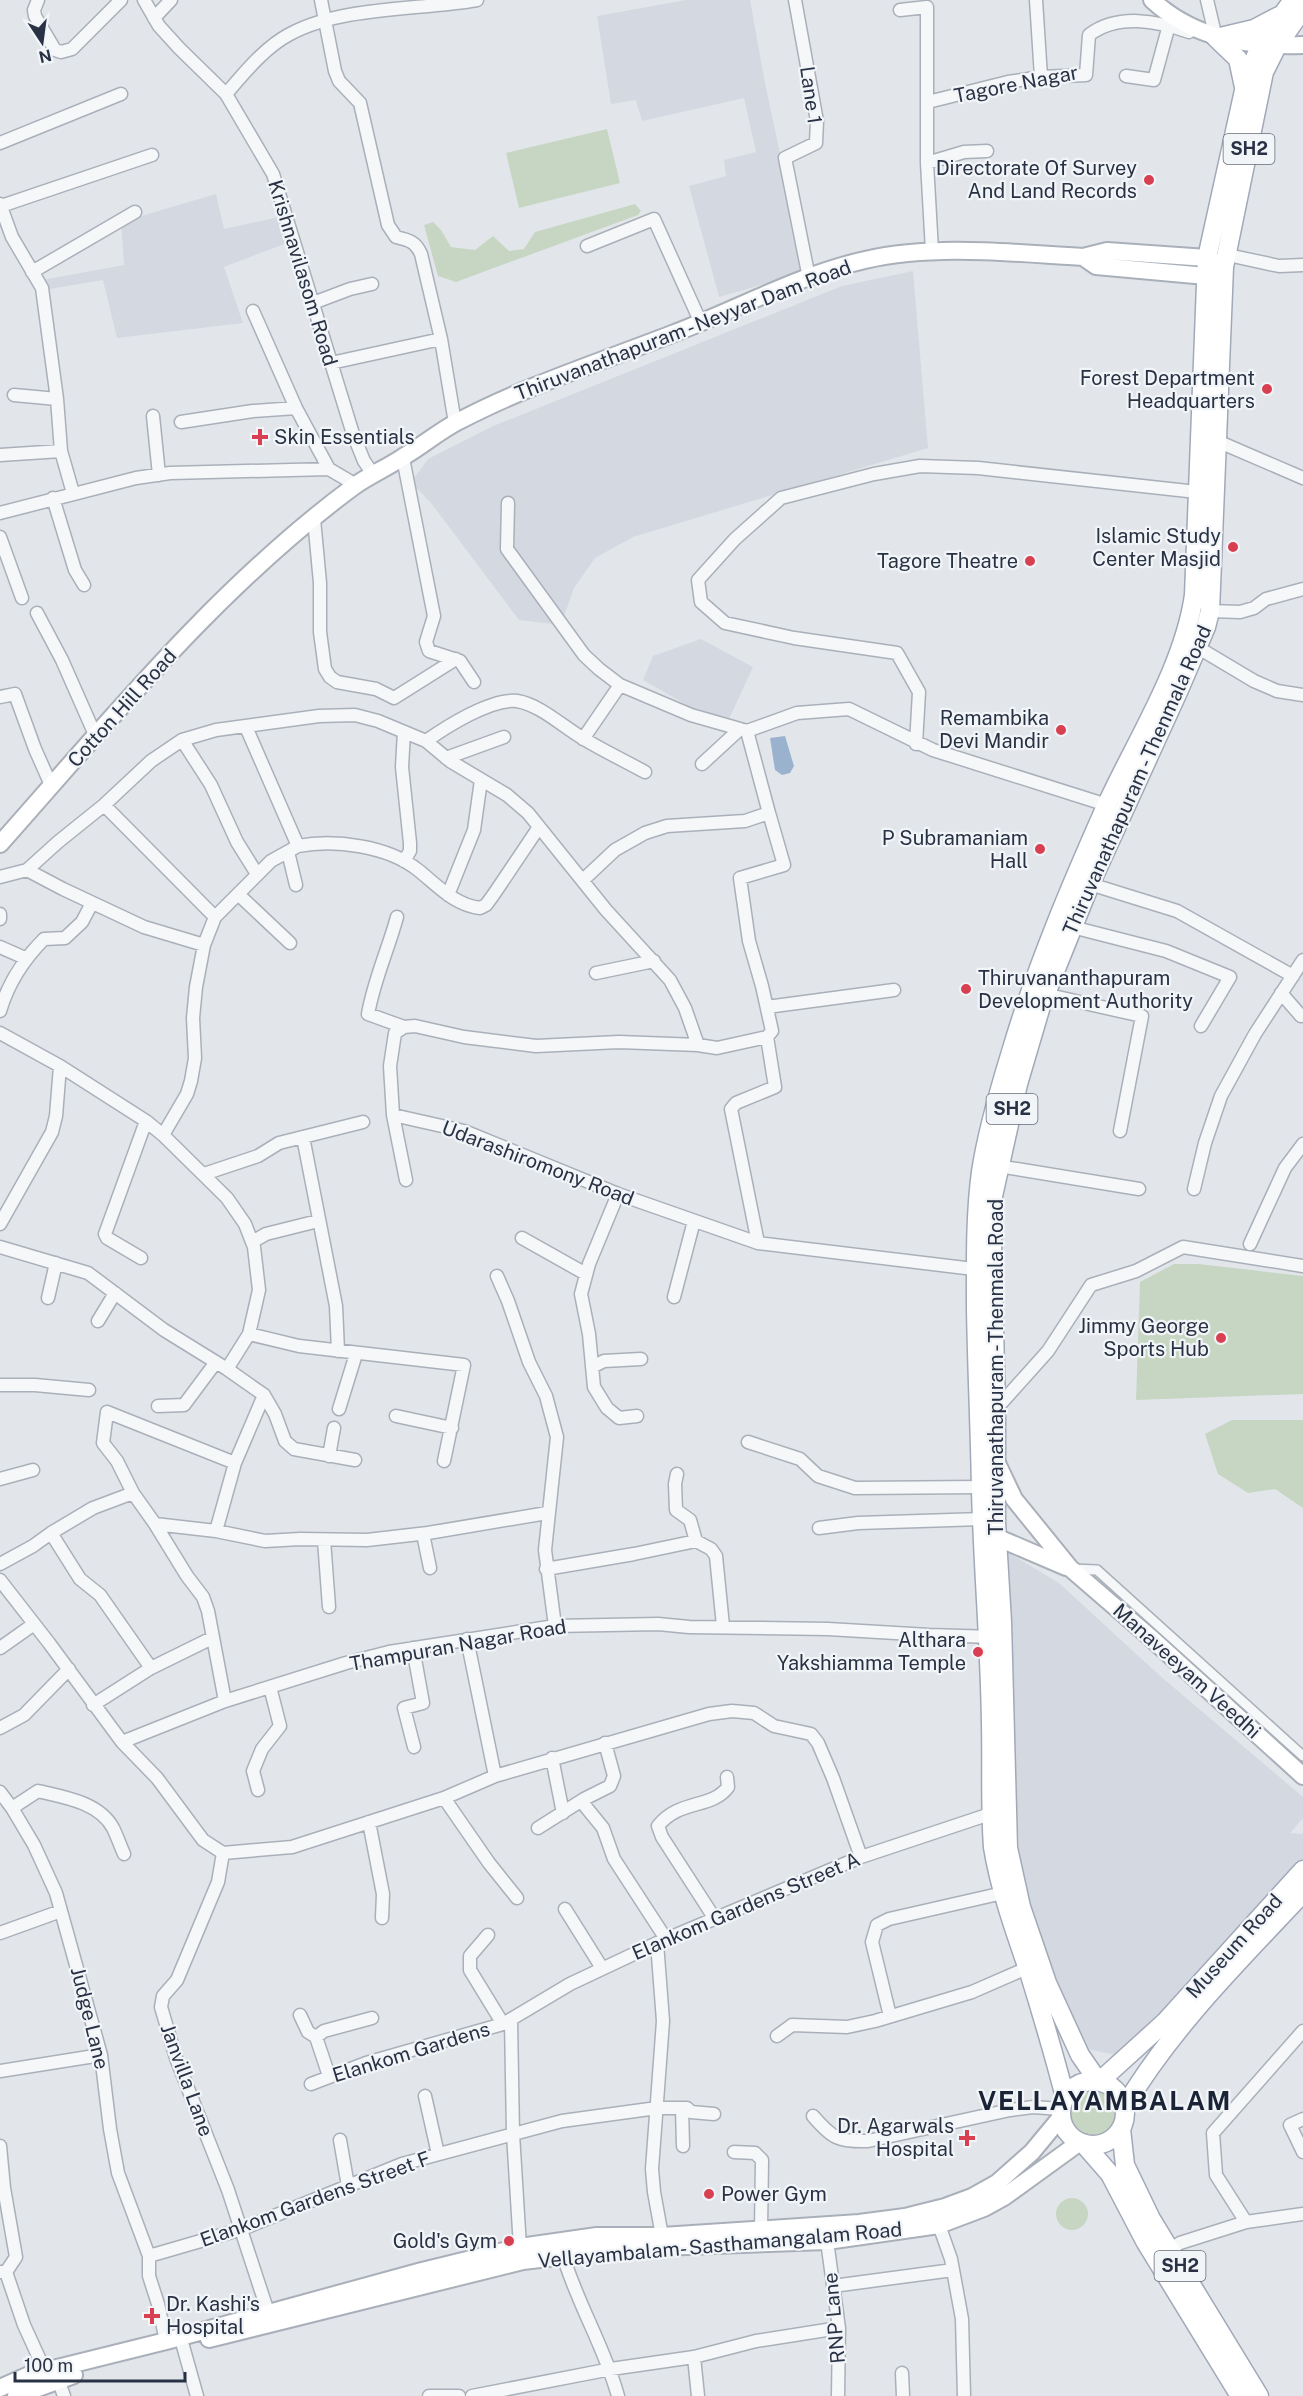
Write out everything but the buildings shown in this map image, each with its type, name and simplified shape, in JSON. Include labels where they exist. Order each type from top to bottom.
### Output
[{"type":"main road","points":[[1152,0],[1184,23],[1216,38],[1269,45],[1303,45]]},
{"type":"main road","points":[[1216,38],[1254,30],[1288,7]]},
{"type":"main road","name":"Thiruvanathapuram - Thenmala Road","points":[[1208,438],[1226,261],[1269,45],[1288,7]]},
{"type":"main road","name":"Thiruvanathapuram - Thenmala Road","points":[[1038,992],[1072,927],[1197,647],[1210,611],[1206,267],[1244,88],[1253,60],[1303,9]]},
{"type":"main road","points":[[1216,38],[1238,59],[1244,88]]},
{"type":"main road","name":"Thiruvanathapuram - Neyyar Dam Road","points":[[248,574],[356,485],[403,458],[455,423],[531,388],[836,268],[866,260],[932,251],[1083,257],[1107,251],[1206,267]]},
{"type":"main road","points":[[1206,267],[1226,261]]},
{"type":"main road","points":[[1125,2106],[1116,2090],[1099,2081],[1080,2055],[1047,1983],[1021,1907],[999,1812],[991,1722],[995,1637],[987,1531],[981,1487],[984,1270],[976,1229],[991,1165],[1010,1056],[1038,992],[1107,805],[1164,687],[1191,619],[1194,595],[1197,492],[1208,438]]},
{"type":"main road","name":"Cotton Hill Road","points":[[0,844],[204,618],[248,574]]},
{"type":"main road","name":"Thiruvanathapuram - Thenmala Road","points":[[984,1270],[996,1409],[995,1458],[987,1531]]},
{"type":"main road","name":"Manaveeyam Veedhi","points":[[995,1458],[1014,1499],[1070,1568],[1159,1645],[1303,1776]]},
{"type":"main road","points":[[987,1531],[1070,1568]]},
{"type":"main road","points":[[999,1812],[993,1847],[1016,1939],[1047,2028],[1068,2132],[1081,2142],[1110,2174],[1145,2241],[1240,2396]]},
{"type":"main road","name":"Museum Road","points":[[1172,2025],[1303,1870]]},
{"type":"main road","name":"Museum Road","points":[[1172,2025],[1303,1893]]},
{"type":"main road","points":[[1063,2108],[1079,2084],[1099,2081],[1172,2025]]},
{"type":"main road","points":[[1081,2142],[1094,2145],[1104,2143],[1121,2129],[1125,2106],[1154,2061],[1172,2025]]},
{"type":"main road","name":"Vellayambalam- Sasthamangalam Road","points":[[16,2396],[51,2375],[268,2312],[467,2267],[513,2263],[597,2236],[662,2236],[810,2227],[904,2217],[972,2198],[997,2183],[1032,2152],[1063,2108]]},
{"type":"main road","name":"SH2","points":[[1121,2129],[1125,2165],[1151,2219],[1259,2396]]},
{"type":"main road","name":"Vellayambalam- Sasthamangalam Road","points":[[0,2388],[29,2374],[51,2375],[183,2346],[467,2267],[520,2247],[631,2248],[827,2241],[939,2225],[984,2208],[1004,2197],[1081,2142]]},
{"type":"street","points":[[38,0],[34,10],[35,16],[55,50],[61,52],[72,49],[121,0]]},
{"type":"street","name":"Krishnavilasom Road","points":[[144,0],[154,18],[179,48],[226,94],[273,174],[358,448],[373,474]]},
{"type":"street","points":[[154,18],[171,0]]},
{"type":"street","points":[[321,0],[335,71],[339,81],[360,103],[388,225],[396,237],[411,240],[418,246],[425,266],[441,339],[455,423]]},
{"type":"street","points":[[226,94],[246,71],[289,34],[326,20],[379,6],[477,0]]},
{"type":"street","name":"Lane 1","points":[[795,0],[817,121],[816,143],[785,158],[809,278]]},
{"type":"street","points":[[1036,0],[1041,77]]},
{"type":"street","points":[[1208,6],[1216,38]]},
{"type":"street","points":[[900,10],[927,7],[928,102]]},
{"type":"street","name":"Tagore Nagar","points":[[932,251],[927,163],[928,102],[1008,82],[1041,77],[1086,75],[1089,35],[1099,27],[1121,21],[1153,21],[1216,38]]},
{"type":"street","points":[[1126,76],[1154,80],[1169,25]]},
{"type":"street","points":[[0,143],[122,94]]},
{"type":"street","points":[[927,163],[964,152],[987,151]]},
{"type":"street","points":[[73,493],[61,451],[57,399],[42,288],[6,236],[1,205],[152,155]]},
{"type":"street","points":[[32,272],[135,212]]},
{"type":"street","points":[[587,246],[654,219],[701,323]]},
{"type":"street","points":[[1226,261],[1279,266],[1303,265]]},
{"type":"street","points":[[313,303],[350,289],[372,284]]},
{"type":"street","points":[[253,311],[296,408],[329,469],[356,485]]},
{"type":"street","points":[[331,363],[441,339]]},
{"type":"street","points":[[14,395],[57,399]]},
{"type":"street","points":[[182,422],[253,411],[296,408]]},
{"type":"street","points":[[153,416],[159,475]]},
{"type":"street","points":[[1208,438],[1303,478]]},
{"type":"street","points":[[0,455],[61,451]]},
{"type":"street","points":[[403,458],[434,616],[426,642],[429,651],[460,661],[474,682]]},
{"type":"street","points":[[916,744],[919,692],[897,653],[794,638],[724,623],[701,602],[698,580],[735,539],[782,498],[874,474],[920,466],[978,468],[1197,492]]},
{"type":"street","points":[[0,513],[136,478],[159,475],[329,469]]},
{"type":"street","points":[[53,498],[73,563],[84,585]]},
{"type":"street","points":[[507,503],[507,549],[584,655],[620,685],[691,715],[743,730]]},
{"type":"street","points":[[314,519],[320,583],[322,658],[330,677],[337,682],[376,689],[394,698],[456,659]]},
{"type":"street","points":[[0,537],[22,598]]},
{"type":"street","points":[[1210,611],[1240,612],[1254,608],[1266,599],[1303,589]]},
{"type":"street","points":[[38,613],[62,660],[96,737]]},
{"type":"street","points":[[1197,647],[1254,681],[1277,691],[1303,695]]},
{"type":"street","points":[[583,739],[620,685]]},
{"type":"street","points":[[0,697],[15,694],[51,785]]},
{"type":"street","points":[[426,741],[466,716],[496,704],[515,701],[534,707],[583,739],[645,772]]},
{"type":"street","points":[[702,764],[743,730],[797,713],[849,709],[916,744],[1107,805]]},
{"type":"street","points":[[0,877],[27,870],[104,805],[151,761],[182,740],[216,730],[338,714],[367,718],[426,741],[446,758],[507,795],[528,813],[606,910],[670,980],[685,1008],[698,1045]]},
{"type":"street","points":[[246,727],[293,849],[296,885]]},
{"type":"street","points":[[743,730],[784,865],[740,878],[749,941],[771,1030],[767,1037],[775,1087],[736,1103],[731,1109],[758,1243]]},
{"type":"street","points":[[404,732],[402,767],[410,843],[410,851],[404,861]]},
{"type":"street","points":[[446,758],[504,737]]},
{"type":"street","points":[[182,740],[211,785],[232,832],[256,874]]},
{"type":"street","points":[[448,894],[474,830],[481,780]]},
{"type":"street","points":[[104,805],[215,917]]},
{"type":"street","points":[[583,880],[615,850],[645,833],[667,826],[745,821],[770,813]]},
{"type":"street","points":[[163,1135],[187,1094],[191,1081],[195,1058],[192,1018],[204,945],[215,917],[271,861],[293,849],[333,844],[375,848],[404,861],[448,894],[471,907],[480,908],[486,905],[539,826]]},
{"type":"street","points":[[27,870],[144,927],[204,945]]},
{"type":"street","points":[[1090,884],[1177,911],[1293,976]]},
{"type":"street","points":[[239,895],[290,943]]},
{"type":"street","points":[[0,1011],[25,958],[44,939],[65,939],[82,922],[92,903]]},
{"type":"street","points":[[0,914],[0,919]]},
{"type":"street","points":[[397,917],[387,953],[372,990],[368,1014],[404,1027],[415,1026],[464,1037],[536,1046],[619,1042],[698,1045],[717,1048],[767,1037]]},
{"type":"street","points":[[1072,927],[1166,951],[1230,977],[1201,1026]]},
{"type":"street","points":[[0,947],[25,958]]},
{"type":"street","points":[[1194,1189],[1204,1143],[1221,1096],[1255,1034],[1303,960]]},
{"type":"street","points":[[596,973],[654,961]]},
{"type":"street","points":[[767,1007],[894,990]]},
{"type":"street","points":[[1038,992],[1142,1016],[1120,1131]]},
{"type":"street","points":[[1281,993],[1301,1016]]},
{"type":"street","points":[[404,1027],[395,1033],[390,1066],[393,1115],[406,1180]]},
{"type":"street","points":[[0,1034],[60,1066],[146,1121],[204,1174],[227,1198],[245,1224],[252,1242],[259,1290],[249,1334],[227,1369]]},
{"type":"street","points":[[0,1224],[52,1132],[56,1116],[60,1066]]},
{"type":"street","name":"Udarashiromony Road","points":[[393,1115],[464,1131],[618,1194],[758,1243],[984,1270]]},
{"type":"street","points":[[141,1258],[107,1238],[105,1234],[146,1121]]},
{"type":"street","points":[[204,1174],[258,1156],[279,1143],[363,1122]]},
{"type":"street","points":[[303,1137],[336,1306],[338,1351]]},
{"type":"street","points":[[1250,1244],[1285,1168],[1303,1144]]},
{"type":"street","points":[[991,1165],[1139,1189]]},
{"type":"street","points":[[618,1194],[586,1274],[581,1294],[589,1334],[594,1387],[607,1408],[619,1418],[637,1416]]},
{"type":"street","points":[[252,1242],[266,1234],[318,1221]]},
{"type":"street","points":[[674,1297],[694,1221]]},
{"type":"street","points":[[522,1238],[586,1274]]},
{"type":"street","points":[[0,1247],[88,1273],[164,1330],[264,1395],[275,1414],[285,1441],[294,1449],[355,1460]]},
{"type":"street","points":[[996,1409],[1048,1351],[1091,1285],[1136,1271],[1183,1247],[1303,1266]]},
{"type":"street","points":[[48,1299],[56,1263]]},
{"type":"street","points":[[497,1276],[529,1362],[546,1396],[557,1437],[547,1513],[546,1569],[555,1626]]},
{"type":"street","points":[[98,1321],[115,1293]]},
{"type":"street","points":[[249,1334],[299,1346],[464,1365],[444,1461]]},
{"type":"street","points":[[339,1409],[356,1354]]},
{"type":"street","points":[[592,1367],[604,1361],[641,1359]]},
{"type":"street","points":[[158,1406],[184,1405],[216,1362]]},
{"type":"street","points":[[0,1385],[34,1385],[89,1390]]},
{"type":"street","points":[[216,1532],[234,1463],[264,1395]]},
{"type":"street","points":[[225,1701],[208,1611],[203,1596],[187,1576],[133,1493],[117,1461],[103,1443],[107,1413],[234,1463]]},
{"type":"street","points":[[396,1416],[452,1428]]},
{"type":"street","points":[[329,1456],[334,1428]]},
{"type":"street","points":[[748,1442],[800,1459],[818,1476],[855,1488],[981,1487]]},
{"type":"street","points":[[0,1479],[33,1470]]},
{"type":"street","points":[[677,1474],[676,1510],[690,1520],[696,1541]]},
{"type":"street","points":[[0,1564],[93,1508],[133,1493]]},
{"type":"street","points":[[155,1524],[265,1541],[367,1540],[423,1534],[547,1513]]},
{"type":"street","points":[[819,1528],[869,1522],[987,1531]]},
{"type":"street","points":[[51,1533],[80,1579],[100,1595],[151,1668]]},
{"type":"street","points":[[423,1534],[430,1568]]},
{"type":"street","points":[[324,1540],[329,1607]]},
{"type":"street","points":[[546,1569],[696,1541],[711,1549],[716,1556],[723,1626]]},
{"type":"street","name":"Manaveeyam Veedhi","points":[[1070,1568],[1097,1570],[1303,1756]]},
{"type":"street","points":[[0,1580],[122,1742],[157,1778],[203,1840],[223,1853],[292,1847],[444,1798],[495,1776],[552,1758],[709,1714],[732,1711],[754,1713],[774,1726],[811,1734],[818,1743],[833,1778],[861,1857]]},
{"type":"street","name":"Thampuran Nagar Road","points":[[122,1742],[225,1701],[346,1663],[413,1648],[555,1626],[623,1623],[995,1637]]},
{"type":"street","points":[[0,1648],[34,1624]]},
{"type":"street","points":[[93,1705],[151,1668],[212,1638]]},
{"type":"street","points":[[467,1639],[495,1776]]},
{"type":"street","points":[[413,1648],[423,1703],[404,1708],[414,1747]]},
{"type":"street","points":[[0,1728],[24,1715],[69,1669]]},
{"type":"street","points":[[258,1790],[253,1771],[262,1749],[280,1726],[270,1687]]},
{"type":"street","points":[[538,1828],[610,1786],[614,1776],[605,1743]]},
{"type":"street","points":[[552,1758],[563,1813]]},
{"type":"street","points":[[715,1919],[662,1837],[658,1826],[672,1812],[718,1796],[728,1787],[727,1777]]},
{"type":"street","points":[[12,1808],[38,1791],[73,1800],[98,1811],[112,1825],[124,1854]]},
{"type":"street","name":"Judge Lane","points":[[0,1792],[12,1808],[46,1869],[61,1911],[101,2055],[118,2173],[149,2256],[148,2276],[158,2304],[166,2341]]},
{"type":"street","points":[[444,1798],[489,1863],[517,1898]]},
{"type":"street","points":[[581,1801],[603,1828],[614,1859],[662,1941],[663,2020],[652,2169],[662,2236]]},
{"type":"street","name":"Elankom Gardens Street A","points":[[507,2022],[548,1996],[662,1941],[861,1857],[999,1812]]},
{"type":"street","points":[[369,1822],[382,1894],[382,1918]]},
{"type":"street","name":"Janvilla Lane","points":[[223,1853],[218,1882],[177,1980],[163,1996],[160,2007],[176,2058],[242,2229],[268,2312]]},
{"type":"street","points":[[890,2016],[872,1942],[877,1925],[889,1919],[1003,1893]]},
{"type":"street","points":[[565,1909],[602,1968]]},
{"type":"street","points":[[0,1933],[61,1911]]},
{"type":"street","points":[[488,1935],[470,1956],[470,1970],[507,2022],[520,2247]]},
{"type":"street","points":[[777,2036],[792,2025],[847,2027],[890,2016],[972,1992],[1027,1968]]},
{"type":"street","points":[[300,2015],[308,2032],[316,2037],[329,2076]]},
{"type":"street","points":[[316,2037],[324,2031],[372,2018]]},
{"type":"street","name":"Elankom Gardens","points":[[311,2084],[366,2063],[507,2022]]},
{"type":"street","points":[[1246,2222],[1216,2175],[1213,2133],[1303,2031]]},
{"type":"street","points":[[0,2071],[101,2055]]},
{"type":"street","points":[[426,2096],[438,2154]]},
{"type":"street","points":[[813,2116],[831,2136],[852,2142],[868,2141],[1033,2107],[1063,2108]]},
{"type":"street","name":"Elankom Gardens Street F","points":[[149,2256],[242,2229],[402,2164],[562,2121],[657,2108],[687,2108],[691,2112],[714,2114]]},
{"type":"street","points":[[682,2108],[683,2146]]},
{"type":"street","points":[[1303,2119],[1290,2125],[1303,2152]]},
{"type":"street","points":[[340,2140],[348,2186]]},
{"type":"street","points":[[0,2146],[4,2188],[16,2257],[3,2272],[24,2325],[64,2396]]},
{"type":"street","points":[[734,2152],[755,2153],[762,2160],[761,2230]]},
{"type":"street","points":[[1169,2250],[1180,2243],[1246,2222],[1303,2214]]},
{"type":"street","points":[[939,2225],[952,2264],[962,2319],[964,2396]]},
{"type":"street","name":"RNP Lane","points":[[827,2241],[839,2328],[838,2396]]},
{"type":"street","points":[[561,2248],[611,2369],[618,2396]]},
{"type":"street","points":[[833,2286],[952,2264]]},
{"type":"street","points":[[472,2396],[532,2390],[611,2369],[694,2357],[756,2341],[839,2328]]},
{"type":"street","points":[[183,2346],[197,2396]]},
{"type":"street","points":[[694,2357],[698,2396]]},
{"type":"street","points":[[902,2373],[903,2396]]},
{"type":"street","points":[[429,2396],[459,2396]]},
{"type":"shaded area","points":[[686,0],[750,0],[805,272],[719,297],[689,186],[726,176],[724,160],[756,152],[744,98],[642,121],[636,100],[611,104],[597,16]]},
{"type":"shaded area","points":[[216,194],[224,229],[279,217],[287,243],[224,267],[243,323],[117,338],[103,280],[44,290],[42,280],[124,265],[121,222]]},
{"type":"shaded area","points":[[913,271],[928,448],[633,537],[595,558],[574,588],[561,625],[519,620],[431,503],[411,482],[428,459],[491,427],[842,286]]},
{"type":"shaded area","points":[[701,639],[753,667],[729,719],[692,708],[643,680],[653,656]]},
{"type":"shaded area","points":[[1004,1550],[1059,1583],[1159,1675],[1303,1797],[1303,1818],[1290,1833],[1303,1834],[1303,1860],[1245,1920],[1194,1980],[1120,2056],[1083,2048],[1066,2001],[1048,1964],[1020,1870]]},
{"type":"green space","points":[[607,129],[620,183],[519,208],[506,153]]},
{"type":"green space","points":[[635,204],[641,211],[638,215],[456,282],[438,276],[424,225],[433,222],[441,230],[451,247],[475,250],[493,236],[509,251],[524,249],[535,232]]},
{"type":"green space","name":"Jimmy George Sports Hub","points":[[1174,1264],[1199,1264],[1303,1276],[1303,1394],[1136,1400],[1140,1282]]},
{"type":"green space","points":[[1232,1420],[1303,1420],[1303,1508],[1275,1489],[1248,1493],[1218,1474],[1205,1434]]},
{"type":"green space","points":[[1089,2088],[1099,2088],[1108,2092],[1116,2100],[1120,2114],[1116,2128],[1108,2136],[1099,2140],[1089,2140],[1080,2136],[1072,2128],[1068,2119],[1068,2109],[1072,2100],[1080,2092]]},
{"type":"green space","points":[[1072,2198],[1083,2203],[1088,2214],[1083,2225],[1072,2230],[1061,2225],[1056,2214],[1061,2203]]},
{"type":"water","points":[[785,736],[794,766],[790,773],[782,775],[775,770],[770,738]]},
{"type":"place","name":"Directorate Of Survey And Land Records","points":[[1149,180]]},
{"type":"place","name":"Forest Department Headquarters","points":[[1267,389]]},
{"type":"place","name":"Skin Essentials","points":[[260,437]]},
{"type":"place","name":"Islamic Study Center Masjid","points":[[1233,547]]},
{"type":"place","name":"Tagore Theatre","points":[[1030,561]]},
{"type":"place","name":"Remambika Devi Mandir","points":[[1061,730]]},
{"type":"place","name":"P Subramaniam Hall","points":[[1040,849]]},
{"type":"place","name":"Thiruvananthapuram Development Authority","points":[[966,989]]},
{"type":"place","name":"Jimmy George Sports Hub","points":[[1221,1338]]},
{"type":"place","name":"Althara Yakshiamma Temple","points":[[978,1652]]},
{"type":"place","name":"Dr. Agarwals Hospital","points":[[967,2138]]},
{"type":"place","name":"Power Gym","points":[[709,2194]]},
{"type":"place","name":"Gold's Gym","points":[[509,2241]]},
{"type":"place","name":"Dr. Kashi's Hospital","points":[[152,2316]]},
{"type":"district","name":"VELLAYAMBALAM","points":[[1105,2101]]}]
